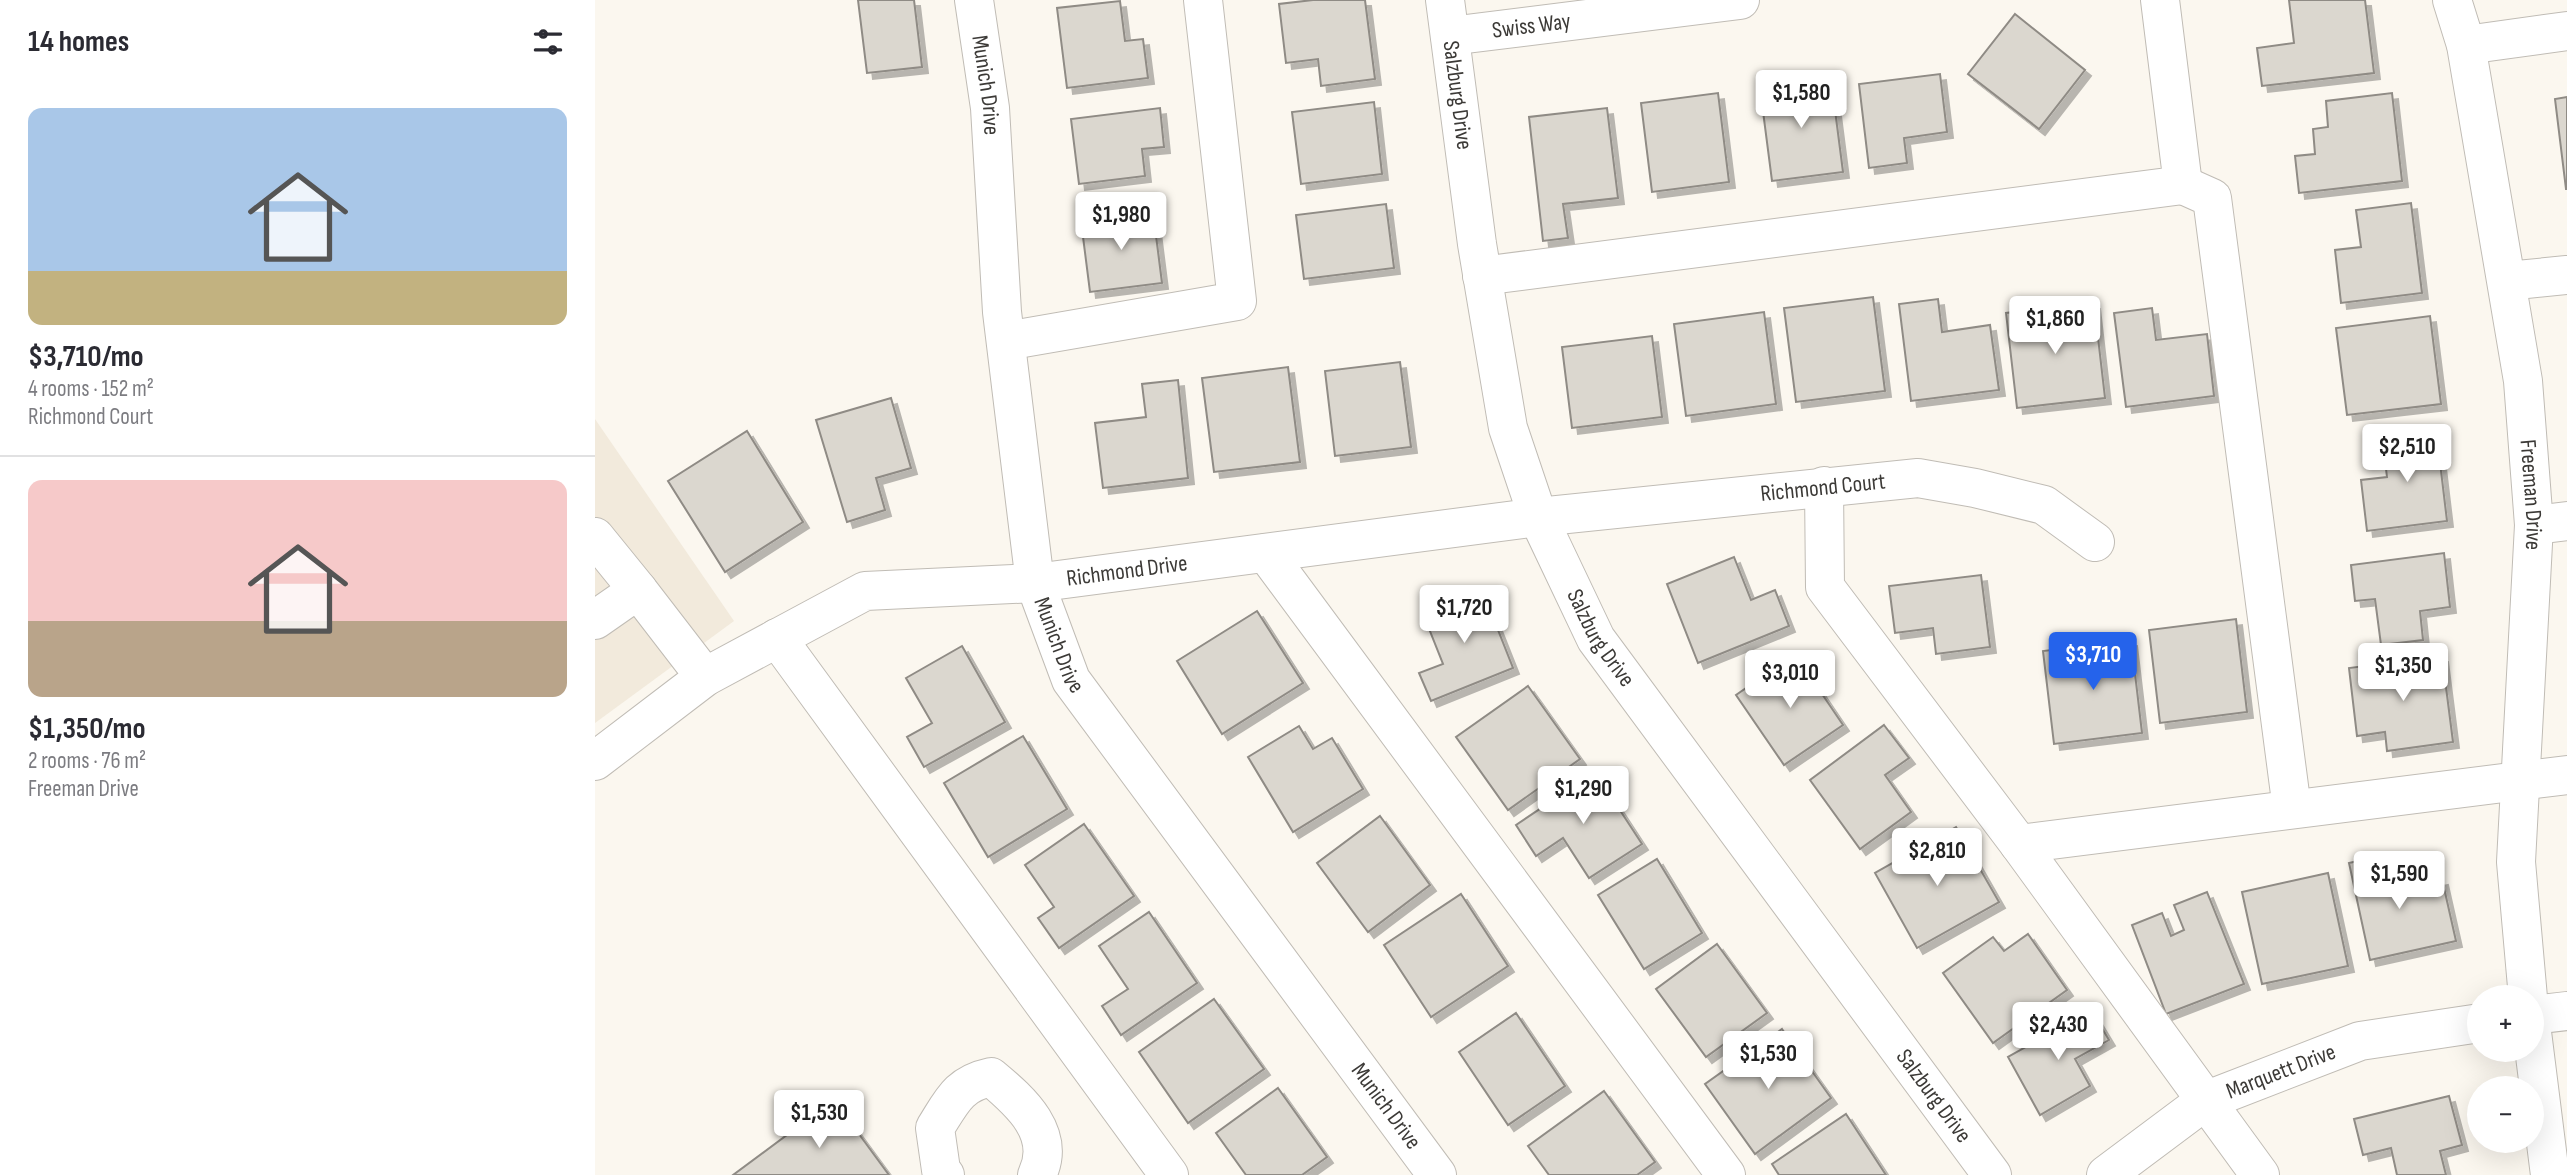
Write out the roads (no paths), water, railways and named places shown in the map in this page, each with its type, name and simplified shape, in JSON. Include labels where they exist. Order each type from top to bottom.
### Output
[{"type":"street","name":"Munich Drive","points":[[974,0],[990,108],[1006,341],[1035,583],[1071,680],[1437,1175]]},
{"type":"street","points":[[1006,341],[1237,301],[1203,0]]},
{"type":"street","name":"Swiss Way","points":[[1447,18],[1740,0]]},
{"type":"street","points":[[2160,0],[2183,185]]},
{"type":"street","name":"Freeman Drive","points":[[2452,0],[2466,45],[2523,381],[2551,523],[2520,781],[2516,862],[2528,985]]},
{"type":"street","name":"Salzburg Drive","points":[[1447,18],[1482,276],[1508,428],[1538,517],[1597,639],[1992,1175]]},
{"type":"street","points":[[2466,45],[2567,31]]},
{"type":"street","points":[[1482,276],[2183,185],[2212,198],[2292,810]]},
{"type":"street","points":[[2508,281],[2567,275]]},
{"type":"street","name":"Richmond Court","points":[[1538,517],[1918,478],[1975,488],[2043,505],[2095,542]]},
{"type":"street","points":[[1824,486],[1825,587],[2019,844],[2260,1175]]},
{"type":"street","name":"Richmond Drive","points":[[595,761],[705,677],[865,591],[1035,583],[1538,517]]},
{"type":"street","points":[[595,537],[705,677]]},
{"type":"street","points":[[1266,553],[1726,1175]]},
{"type":"street","points":[[595,620],[638,590]]},
{"type":"street","points":[[777,638],[1170,1175]]},
{"type":"street","points":[[2019,844],[2567,775]]},
{"type":"street","points":[[2544,1014],[2567,1011]]},
{"type":"street","name":"Marquett Drive","points":[[2106,1175],[2205,1101],[2360,1041],[2467,1025]]},
{"type":"street","points":[[2536,1062],[2550,1175]]},
{"type":"street","points":[[945,1175],[941,1170],[935,1128],[957,1093],[971,1081],[991,1077],[1021,1102],[1041,1137],[1044,1160],[1037,1175]]}]
